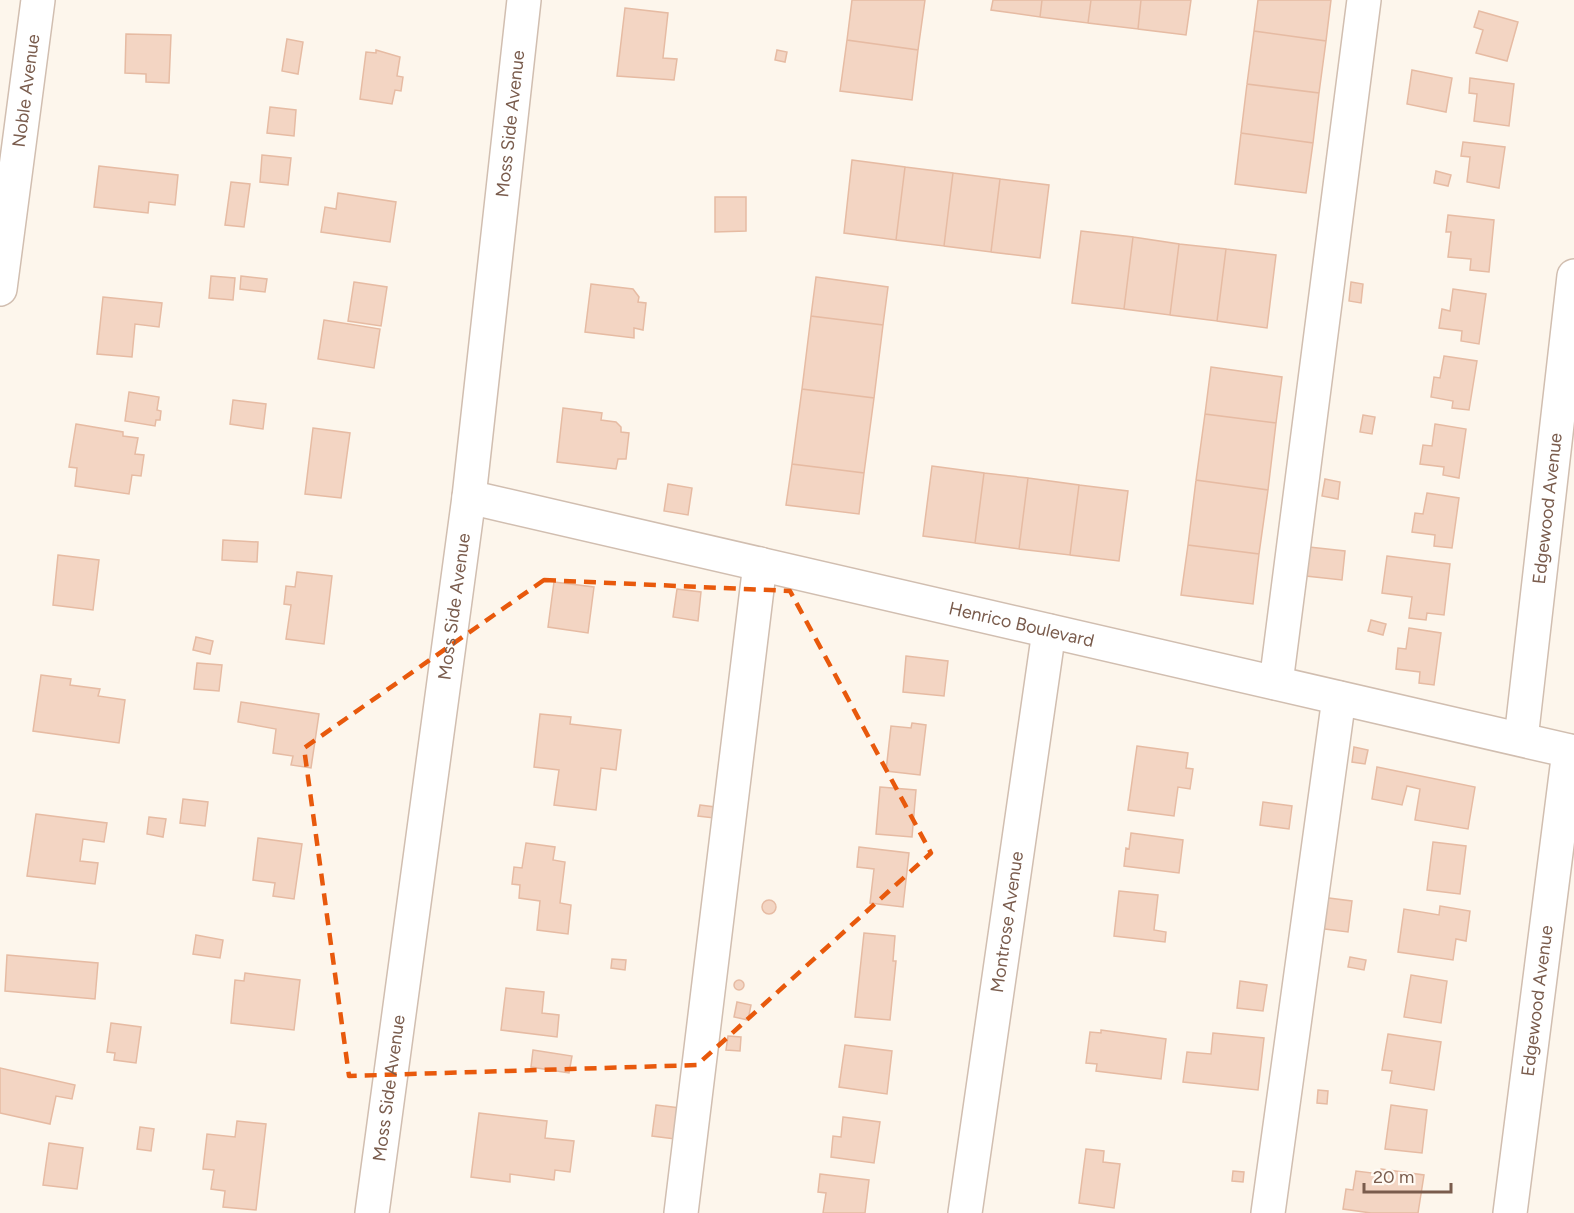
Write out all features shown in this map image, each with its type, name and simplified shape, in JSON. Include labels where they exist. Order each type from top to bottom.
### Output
[{"type":"street","name":"Noble Avenue","points":[[0,289],[38,0]]},
{"type":"street","name":"Moss Side Avenue","points":[[372,1213],[469,497],[524,0]]},
{"type":"street","points":[[1276,683],[1364,0]]},
{"type":"street","name":"Edgewood Avenue","points":[[1521,739],[1574,276]]},
{"type":"street","name":"Henrico Boulevard","points":[[469,497],[1571,751]]},
{"type":"street","points":[[681,1213],[760,564]]},
{"type":"street","name":"Montrose Avenue","points":[[965,1213],[1049,631]]},
{"type":"street","points":[[1268,1213],[1339,698]]},
{"type":"street","name":"Edgewood Avenue","points":[[1510,1213],[1571,751]]},
{"type":"highlighted area","points":[[544,580],[790,591],[931,853],[697,1065],[349,1076],[304,748]]},
{"type":"building","points":[[852,0],[925,0],[918,50],[847,40]]},
{"type":"building","points":[[993,0],[1042,0],[1040,17],[991,10]]},
{"type":"building","points":[[1042,0],[1091,0],[1088,23],[1040,17]]},
{"type":"building","points":[[1091,0],[1141,0],[1138,29],[1088,23]]},
{"type":"building","points":[[1141,0],[1191,0],[1186,35],[1138,29]]},
{"type":"building","points":[[1258,0],[1331,0],[1326,41],[1254,31]]},
{"type":"building","points":[[625,8],[668,13],[663,58],[677,59],[674,80],[617,76]]},
{"type":"building","points":[[1479,11],[1518,22],[1507,61],[1476,53],[1483,30],[1474,27]]},
{"type":"building","points":[[1254,31],[1326,41],[1319,93],[1247,84]]},
{"type":"building","points":[[126,34],[171,35],[169,83],[146,82],[146,74],[125,73]]},
{"type":"building","points":[[287,39],[303,42],[298,74],[282,71]]},
{"type":"building","points":[[847,40],[918,50],[912,100],[840,91]]},
{"type":"building","points":[[376,50],[400,57],[397,76],[403,77],[401,91],[395,90],[392,104],[360,99],[366,52],[376,53]]},
{"type":"building","points":[[777,50],[787,52],[785,62],[775,60]]},
{"type":"building","points":[[1412,70],[1452,78],[1446,112],[1407,104]]},
{"type":"building","points":[[1470,78],[1514,84],[1509,126],[1474,121],[1477,94],[1469,93]]},
{"type":"building","points":[[1247,84],[1319,93],[1313,143],[1241,133]]},
{"type":"building","points":[[270,107],[296,110],[294,136],[267,133]]},
{"type":"building","points":[[1241,133],[1313,143],[1306,193],[1235,184]]},
{"type":"building","points":[[1463,142],[1505,147],[1499,188],[1467,182],[1470,157],[1461,156]]},
{"type":"building","points":[[262,155],[291,158],[288,185],[260,182]]},
{"type":"building","points":[[852,160],[905,167],[896,240],[844,233]]},
{"type":"building","points":[[99,166],[178,175],[175,205],[149,202],[148,213],[94,207]]},
{"type":"building","points":[[905,167],[953,173],[944,246],[896,240]]},
{"type":"building","points":[[1436,171],[1451,175],[1448,186],[1434,183]]},
{"type":"building","points":[[953,173],[1000,179],[991,252],[944,246]]},
{"type":"building","points":[[1000,179],[1049,185],[1040,258],[991,252]]},
{"type":"building","points":[[231,182],[250,184],[244,227],[225,225]]},
{"type":"building","points":[[338,193],[396,202],[390,242],[321,232],[325,207],[336,209]]},
{"type":"building","points":[[715,197],[746,197],[746,231],[715,232]]},
{"type":"building","points":[[1448,215],[1494,220],[1489,272],[1470,270],[1471,259],[1448,257],[1451,232],[1446,232]]},
{"type":"building","points":[[1081,231],[1133,237],[1124,309],[1072,303]]},
{"type":"building","points":[[1133,237],[1179,244],[1170,315],[1124,309]]},
{"type":"building","points":[[1179,244],[1226,249],[1217,321],[1170,315]]},
{"type":"building","points":[[1226,249],[1276,255],[1267,328],[1217,321]]},
{"type":"building","points":[[211,276],[235,278],[233,300],[209,298]]},
{"type":"building","points":[[241,276],[267,279],[265,292],[240,289]]},
{"type":"building","points":[[816,277],[888,287],[883,325],[811,316]]},
{"type":"building","points":[[354,282],[387,287],[381,326],[348,321]]},
{"type":"building","points":[[1351,282],[1363,284],[1361,303],[1349,301]]},
{"type":"building","points":[[591,284],[633,289],[639,297],[638,302],[646,303],[643,330],[634,328],[634,338],[585,332]]},
{"type":"building","points":[[1453,289],[1486,294],[1479,344],[1461,341],[1462,331],[1439,328],[1442,309],[1450,311]]},
{"type":"building","points":[[103,297],[162,303],[159,327],[135,324],[132,357],[97,354]]},
{"type":"building","points":[[811,316],[883,325],[874,398],[802,389]]},
{"type":"building","points":[[324,320],[380,329],[374,368],[318,359]]},
{"type":"building","points":[[1444,356],[1477,361],[1469,410],[1452,408],[1453,401],[1431,397],[1434,377],[1440,378]]},
{"type":"building","points":[[1211,367],[1282,377],[1276,423],[1205,414]]},
{"type":"building","points":[[802,389],[874,398],[864,473],[792,464]]},
{"type":"building","points":[[129,392],[159,397],[157,410],[161,411],[160,420],[156,420],[155,426],[125,421]]},
{"type":"building","points":[[233,400],[266,404],[263,429],[230,424]]},
{"type":"building","points":[[563,408],[602,413],[601,420],[616,422],[621,427],[621,432],[629,433],[626,459],[618,459],[616,469],[557,462]]},
{"type":"building","points":[[1205,414],[1276,423],[1268,490],[1196,480]]},
{"type":"building","points":[[1363,415],[1375,417],[1372,434],[1360,432]]},
{"type":"building","points":[[76,424],[123,432],[123,436],[138,438],[135,454],[144,455],[141,476],[132,475],[129,494],[75,486],[77,468],[69,467]]},
{"type":"building","points":[[1435,424],[1466,429],[1459,478],[1443,475],[1444,467],[1420,464],[1423,445],[1432,446]]},
{"type":"building","points":[[313,428],[350,433],[341,498],[305,494]]},
{"type":"building","points":[[792,464],[864,473],[859,514],[786,505]]},
{"type":"building","points":[[932,466],[984,473],[975,543],[923,536]]},
{"type":"building","points":[[984,473],[1028,478],[1019,549],[975,543]]},
{"type":"building","points":[[1028,478],[1079,485],[1070,555],[1019,549]]},
{"type":"building","points":[[1325,479],[1340,482],[1338,499],[1322,496]]},
{"type":"building","points":[[1196,480],[1268,490],[1259,554],[1188,545]]},
{"type":"building","points":[[668,484],[692,488],[688,515],[664,511]]},
{"type":"building","points":[[1079,485],[1128,491],[1119,561],[1070,555]]},
{"type":"building","points":[[1427,493],[1459,498],[1452,548],[1434,546],[1435,535],[1412,532],[1415,513],[1423,514]]},
{"type":"building","points":[[223,540],[258,542],[257,562],[222,560]]},
{"type":"building","points":[[1188,545],[1259,554],[1253,604],[1181,595]]},
{"type":"building","points":[[1309,547],[1345,551],[1342,580],[1306,576]]},
{"type":"building","points":[[58,555],[99,560],[93,610],[53,605]]},
{"type":"building","points":[[1387,556],[1450,564],[1444,615],[1427,613],[1426,620],[1409,618],[1412,597],[1382,593]]},
{"type":"building","points":[[297,572],[332,576],[324,644],[286,639],[291,605],[284,604],[286,586],[295,587]]},
{"type":"building","points":[[554,582],[594,587],[588,633],[548,627]]},
{"type":"building","points":[[677,589],[701,592],[698,621],[673,617]]},
{"type":"building","points":[[1371,620],[1386,624],[1383,635],[1368,631]]},
{"type":"building","points":[[1409,628],[1441,633],[1434,685],[1419,683],[1420,672],[1396,669],[1398,648],[1406,649]]},
{"type":"building","points":[[196,637],[213,641],[210,654],[193,650]]},
{"type":"building","points":[[906,656],[948,661],[944,696],[903,692]]},
{"type":"building","points":[[197,663],[222,665],[219,691],[194,689]]},
{"type":"building","points":[[41,675],[71,679],[70,685],[100,689],[98,696],[125,700],[119,743],[33,731]]},
{"type":"building","points":[[241,702],[319,714],[311,768],[291,765],[293,756],[273,753],[276,729],[238,722]]},
{"type":"building","points":[[540,714],[571,717],[570,724],[621,730],[616,770],[601,768],[596,810],[554,805],[559,770],[534,767]]},
{"type":"building","points":[[912,723],[926,725],[920,775],[886,771],[891,726],[911,728]]},
{"type":"building","points":[[1137,746],[1188,753],[1186,768],[1193,769],[1190,789],[1178,787],[1174,816],[1128,810]]},
{"type":"building","points":[[1354,747],[1368,750],[1365,764],[1352,762]]},
{"type":"building","points":[[1377,767],[1475,787],[1468,829],[1415,820],[1420,789],[1407,786],[1402,805],[1372,799]]},
{"type":"building","points":[[880,787],[916,790],[912,837],[876,834]]},
{"type":"building","points":[[183,799],[208,802],[205,826],[180,823]]},
{"type":"building","points":[[1263,802],[1292,806],[1289,829],[1260,825]]},
{"type":"building","points":[[700,805],[715,807],[714,818],[698,816]]},
{"type":"building","points":[[36,814],[107,823],[104,842],[83,839],[80,861],[98,863],[95,884],[27,876]]},
{"type":"building","points":[[149,817],[166,819],[163,837],[147,834]]},
{"type":"building","points":[[1131,833],[1183,840],[1179,873],[1124,866]]},
{"type":"building","points":[[258,838],[302,844],[294,899],[273,896],[275,883],[253,880]]},
{"type":"building","points":[[1433,842],[1466,846],[1460,894],[1427,890]]},
{"type":"building","points":[[526,843],[555,847],[553,860],[565,862],[560,903],[571,905],[568,934],[537,930],[540,901],[519,898],[520,885],[512,884],[514,867],[522,868]]},
{"type":"building","points":[[859,847],[909,853],[903,907],[870,903],[874,869],[857,867]]},
{"type":"building","points":[[1119,891],[1158,895],[1154,930],[1166,932],[1165,942],[1114,936]]},
{"type":"building","points":[[1321,897],[1352,901],[1348,932],[1317,928]]},
{"type":"building","points":[[766,900],[772,900],[776,907],[772,914],[766,914],[762,910],[762,904]]},
{"type":"building","points":[[1440,906],[1470,911],[1466,941],[1456,939],[1453,960],[1398,952],[1404,909],[1439,915]]},
{"type":"building","points":[[864,933],[895,936],[893,961],[896,961],[890,1020],[855,1017]]},
{"type":"building","points":[[196,935],[223,940],[220,958],[193,954]]},
{"type":"building","points":[[7,955],[98,963],[95,999],[5,991]]},
{"type":"building","points":[[1350,957],[1366,960],[1364,970],[1348,967]]},
{"type":"building","points":[[612,959],[626,960],[625,970],[611,968]]},
{"type":"building","points":[[245,973],[300,980],[294,1030],[231,1023],[235,980],[244,981]]},
{"type":"building","points":[[1411,975],[1447,981],[1441,1023],[1404,1017]]},
{"type":"building","points":[[739,980],[744,985],[739,990],[734,985]]},
{"type":"building","points":[[1240,981],[1267,985],[1263,1011],[1237,1008]]},
{"type":"building","points":[[506,988],[544,992],[542,1013],[559,1015],[557,1037],[501,1030]]},
{"type":"building","points":[[737,1002],[751,1005],[748,1020],[734,1017]]},
{"type":"building","points":[[111,1023],[141,1027],[136,1063],[114,1060],[115,1053],[107,1052]]},
{"type":"building","points":[[1101,1030],[1166,1039],[1161,1079],[1096,1071],[1097,1064],[1086,1063],[1090,1032],[1101,1033]]},
{"type":"building","points":[[1213,1033],[1264,1038],[1258,1090],[1183,1082],[1187,1052],[1211,1054]]},
{"type":"building","points":[[1388,1034],[1441,1042],[1434,1090],[1390,1083],[1392,1071],[1382,1070]]},
{"type":"building","points":[[728,1036],[741,1037],[740,1051],[726,1050]]},
{"type":"building","points":[[845,1045],[892,1051],[887,1094],[839,1087]]},
{"type":"building","points":[[533,1050],[572,1056],[569,1073],[531,1067]]},
{"type":"building","points":[[0,1068],[75,1085],[72,1099],[56,1096],[50,1124],[0,1113]]},
{"type":"building","points":[[1318,1090],[1328,1091],[1327,1104],[1317,1103]]},
{"type":"building","points":[[656,1105],[688,1109],[683,1140],[652,1136]]},
{"type":"building","points":[[1391,1105],[1427,1110],[1422,1153],[1385,1149]]},
{"type":"building","points":[[479,1113],[547,1121],[545,1138],[574,1141],[570,1172],[555,1170],[554,1180],[510,1174],[510,1182],[471,1177]]},
{"type":"building","points":[[843,1117],[880,1122],[874,1163],[831,1157],[833,1136],[841,1137]]},
{"type":"building","points":[[237,1121],[266,1124],[256,1210],[223,1207],[225,1191],[211,1189],[214,1170],[203,1169],[207,1134],[235,1137]]},
{"type":"building","points":[[140,1127],[154,1129],[151,1151],[137,1149]]},
{"type":"building","points":[[49,1143],[83,1148],[77,1189],[43,1185]]},
{"type":"building","points":[[1086,1149],[1104,1151],[1103,1162],[1120,1164],[1114,1208],[1079,1203]]},
{"type":"building","points":[[1381,1169],[1424,1175],[1418,1213],[1371,1213],[1343,1209],[1346,1189],[1353,1190],[1356,1171],[1380,1174]]},
{"type":"building","points":[[1233,1171],[1244,1172],[1243,1182],[1232,1181]]},
{"type":"building","points":[[820,1174],[869,1180],[865,1213],[823,1213],[826,1193],[818,1192]]}]
